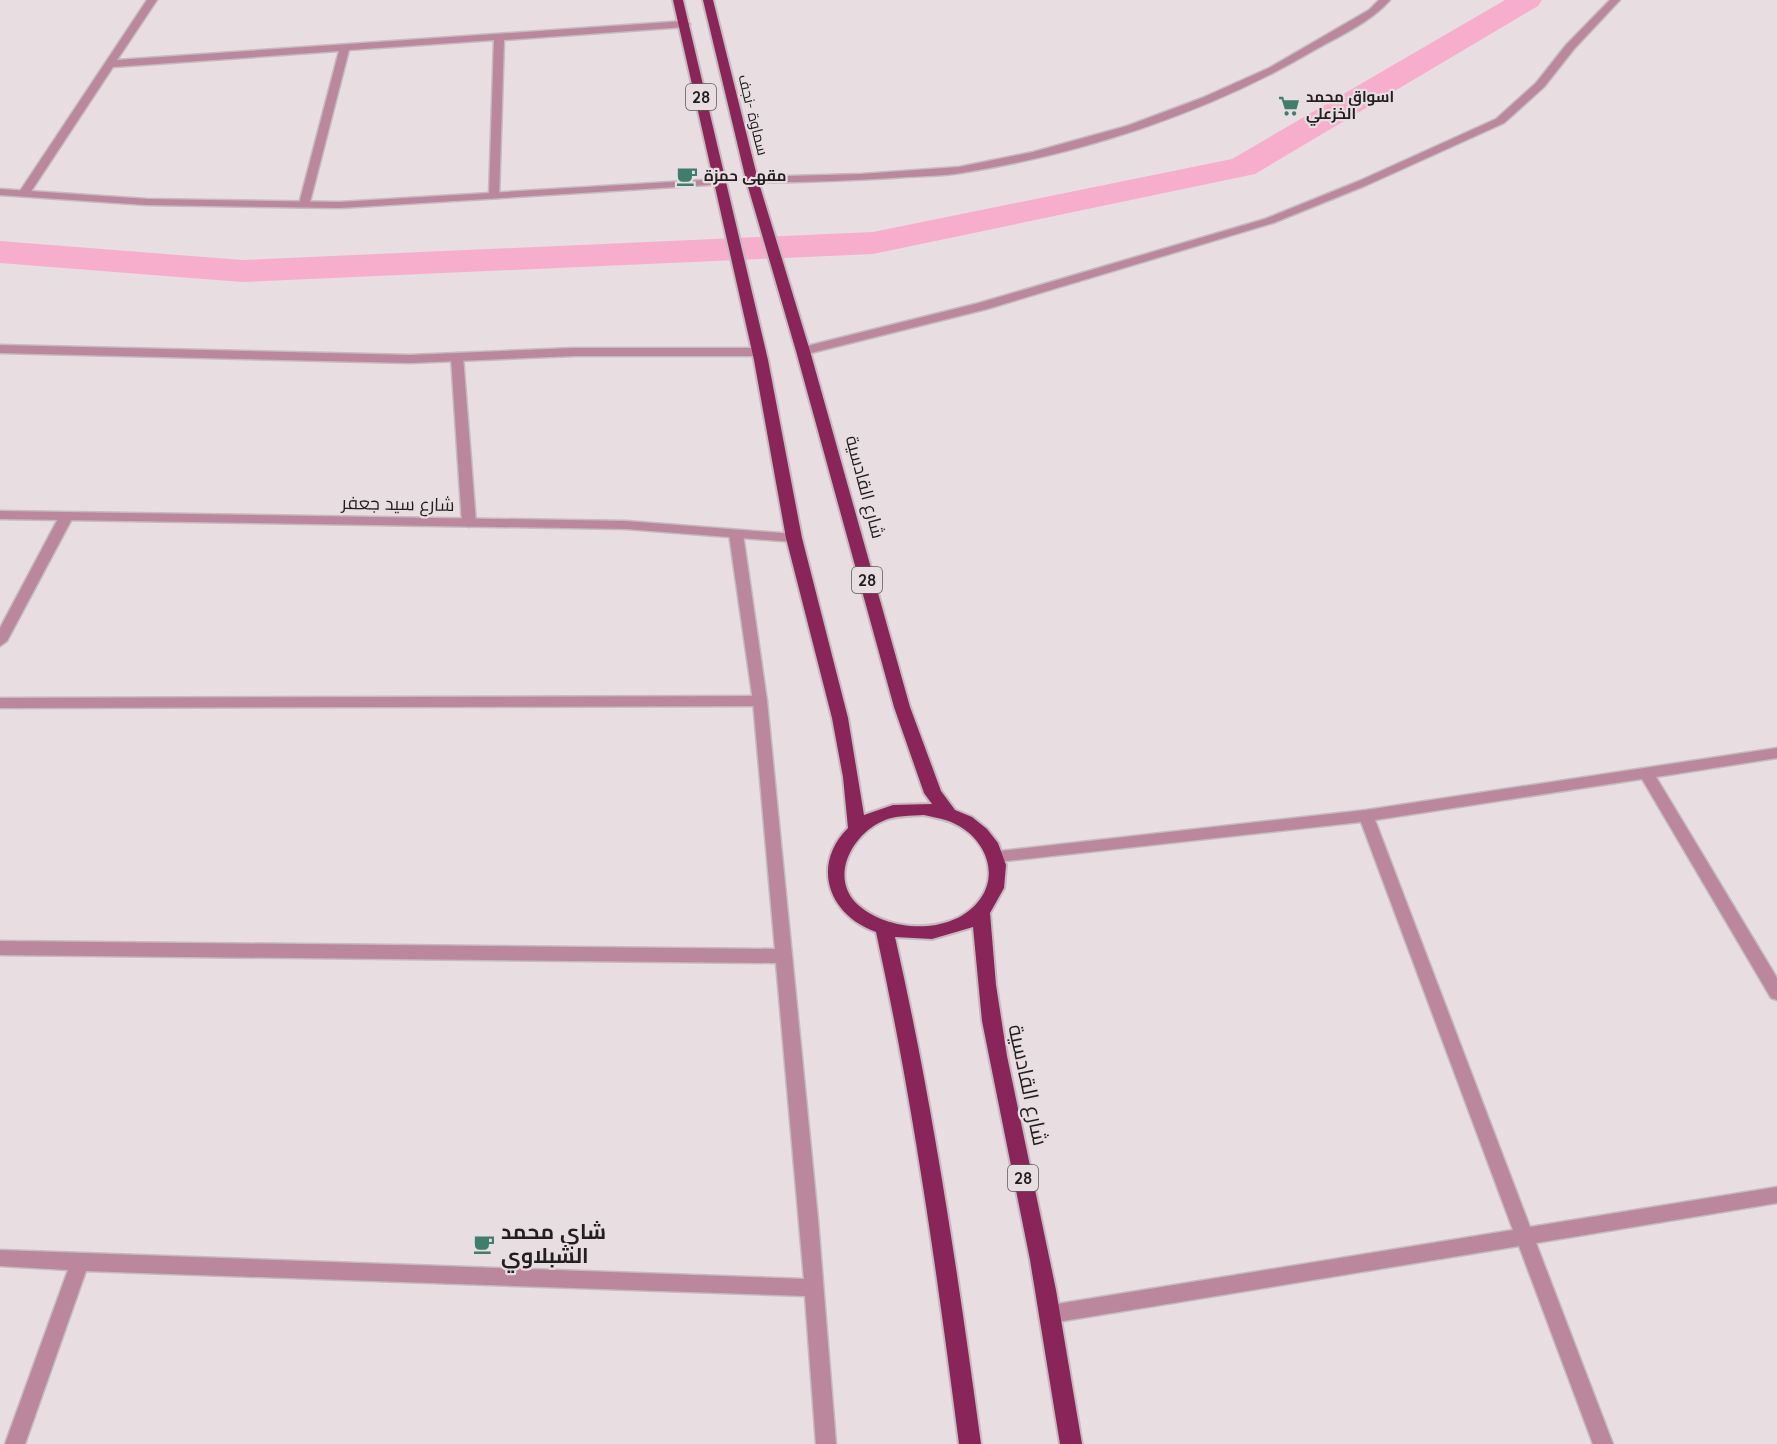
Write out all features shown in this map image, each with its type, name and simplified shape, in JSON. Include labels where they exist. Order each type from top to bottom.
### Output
[{"type":"highway","name":"28","points":[[678,0],[686,24],[757,347],[794,538],[840,718],[851,777],[857,828]]},
{"type":"highway","name":"سماوة -نجف","points":[[708,0],[753,185],[801,346]]},
{"type":"highway","name":"شارع القادسية","points":[[801,346],[902,707],[933,793],[949,814]]},
{"type":"highway","name":"28","points":[[924,809],[949,814],[970,824],[987,839],[997,856],[999,876],[994,896],[981,912],[960,925],[936,933],[910,933],[884,928],[862,917],[845,902],[837,883],[836,863],[843,844],[857,828],[876,817],[900,810],[924,809]]},
{"type":"highway","name":"شارع القادسية","points":[[981,912],[982,958],[988,1015],[1051,1314],[1071,1444]]},
{"type":"highway","points":[[884,928],[907,1031],[948,1277],[970,1444]]},
{"type":"street","points":[[24,194],[152,0]]},
{"type":"street","points":[[753,185],[959,170],[1034,155],[1131,128],[1206,100],[1273,70],[1372,12],[1385,0]]},
{"type":"street","points":[[801,346],[983,306],[1269,220],[1363,183],[1500,121],[1540,85],[1570,47],[1615,0]]},
{"type":"street","points":[[110,64],[686,24]]},
{"type":"street","points":[[495,196],[499,38]]},
{"type":"street","points":[[305,204],[345,48]]},
{"type":"street","points":[[0,192],[147,202],[340,205],[495,196],[721,188]]},
{"type":"street","points":[[0,349],[410,359],[757,347]]},
{"type":"street","points":[[457,357],[469,523]]},
{"type":"street","name":"شارع سيد جعفر","points":[[0,515],[626,525],[794,538]]},
{"type":"street","points":[[0,641],[66,517]]},
{"type":"street","points":[[736,534],[760,701],[814,1288],[826,1444]]},
{"type":"street","points":[[0,704],[760,701]]},
{"type":"street","points":[[997,856],[1366,816],[1777,753]]},
{"type":"street","points":[[1646,774],[1777,993]]},
{"type":"street","points":[[1366,816],[1603,1444]]},
{"type":"street","points":[[0,948],[784,956]]},
{"type":"street","points":[[1051,1314],[1777,1195]]},
{"type":"street","points":[[0,1258],[814,1288]]},
{"type":"street","points":[[15,1444],[80,1262]]},
{"type":"waterway","points":[[0,252],[242,271],[873,243],[1243,167],[1527,0]]},
{"type":"place","name":"اسواق محمد الخزعلي","points":[[1289,106]]},
{"type":"place","name":"مقهى حمزة","points":[[687,176]]},
{"type":"place","name":"شاي محمد الشبلاوي","points":[[484,1244]]}]
